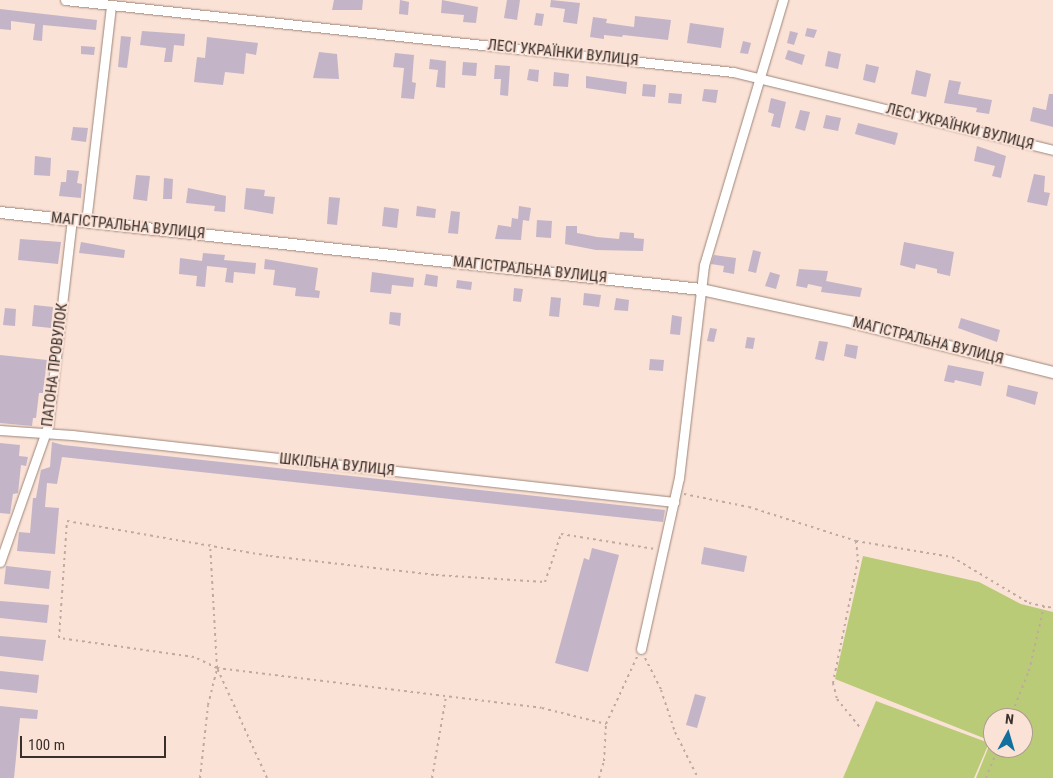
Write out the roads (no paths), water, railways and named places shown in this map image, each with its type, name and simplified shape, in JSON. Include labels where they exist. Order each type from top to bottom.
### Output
[{"type":"main road","name":"МАГІСТРАЛЬНА ВУЛИЦЯ","points":[[0,212],[701,289],[852,322],[1053,372]]},
{"type":"street","name":"ЛЕСІ УКРАЇНКИ ВУЛИЦЯ","points":[[65,0],[696,67],[761,77],[1053,150]]},
{"type":"street","points":[[641,649],[665,550],[676,492],[706,257],[783,0]]},
{"type":"street","points":[[86,222],[111,5]]},
{"type":"street","name":"ПАТОНА ПРОВУЛОК","points":[[0,562],[46,433],[72,220]]},
{"type":"street","name":"ШКІЛЬНА ВУЛИЦЯ","points":[[0,430],[46,433],[674,502]]}]
